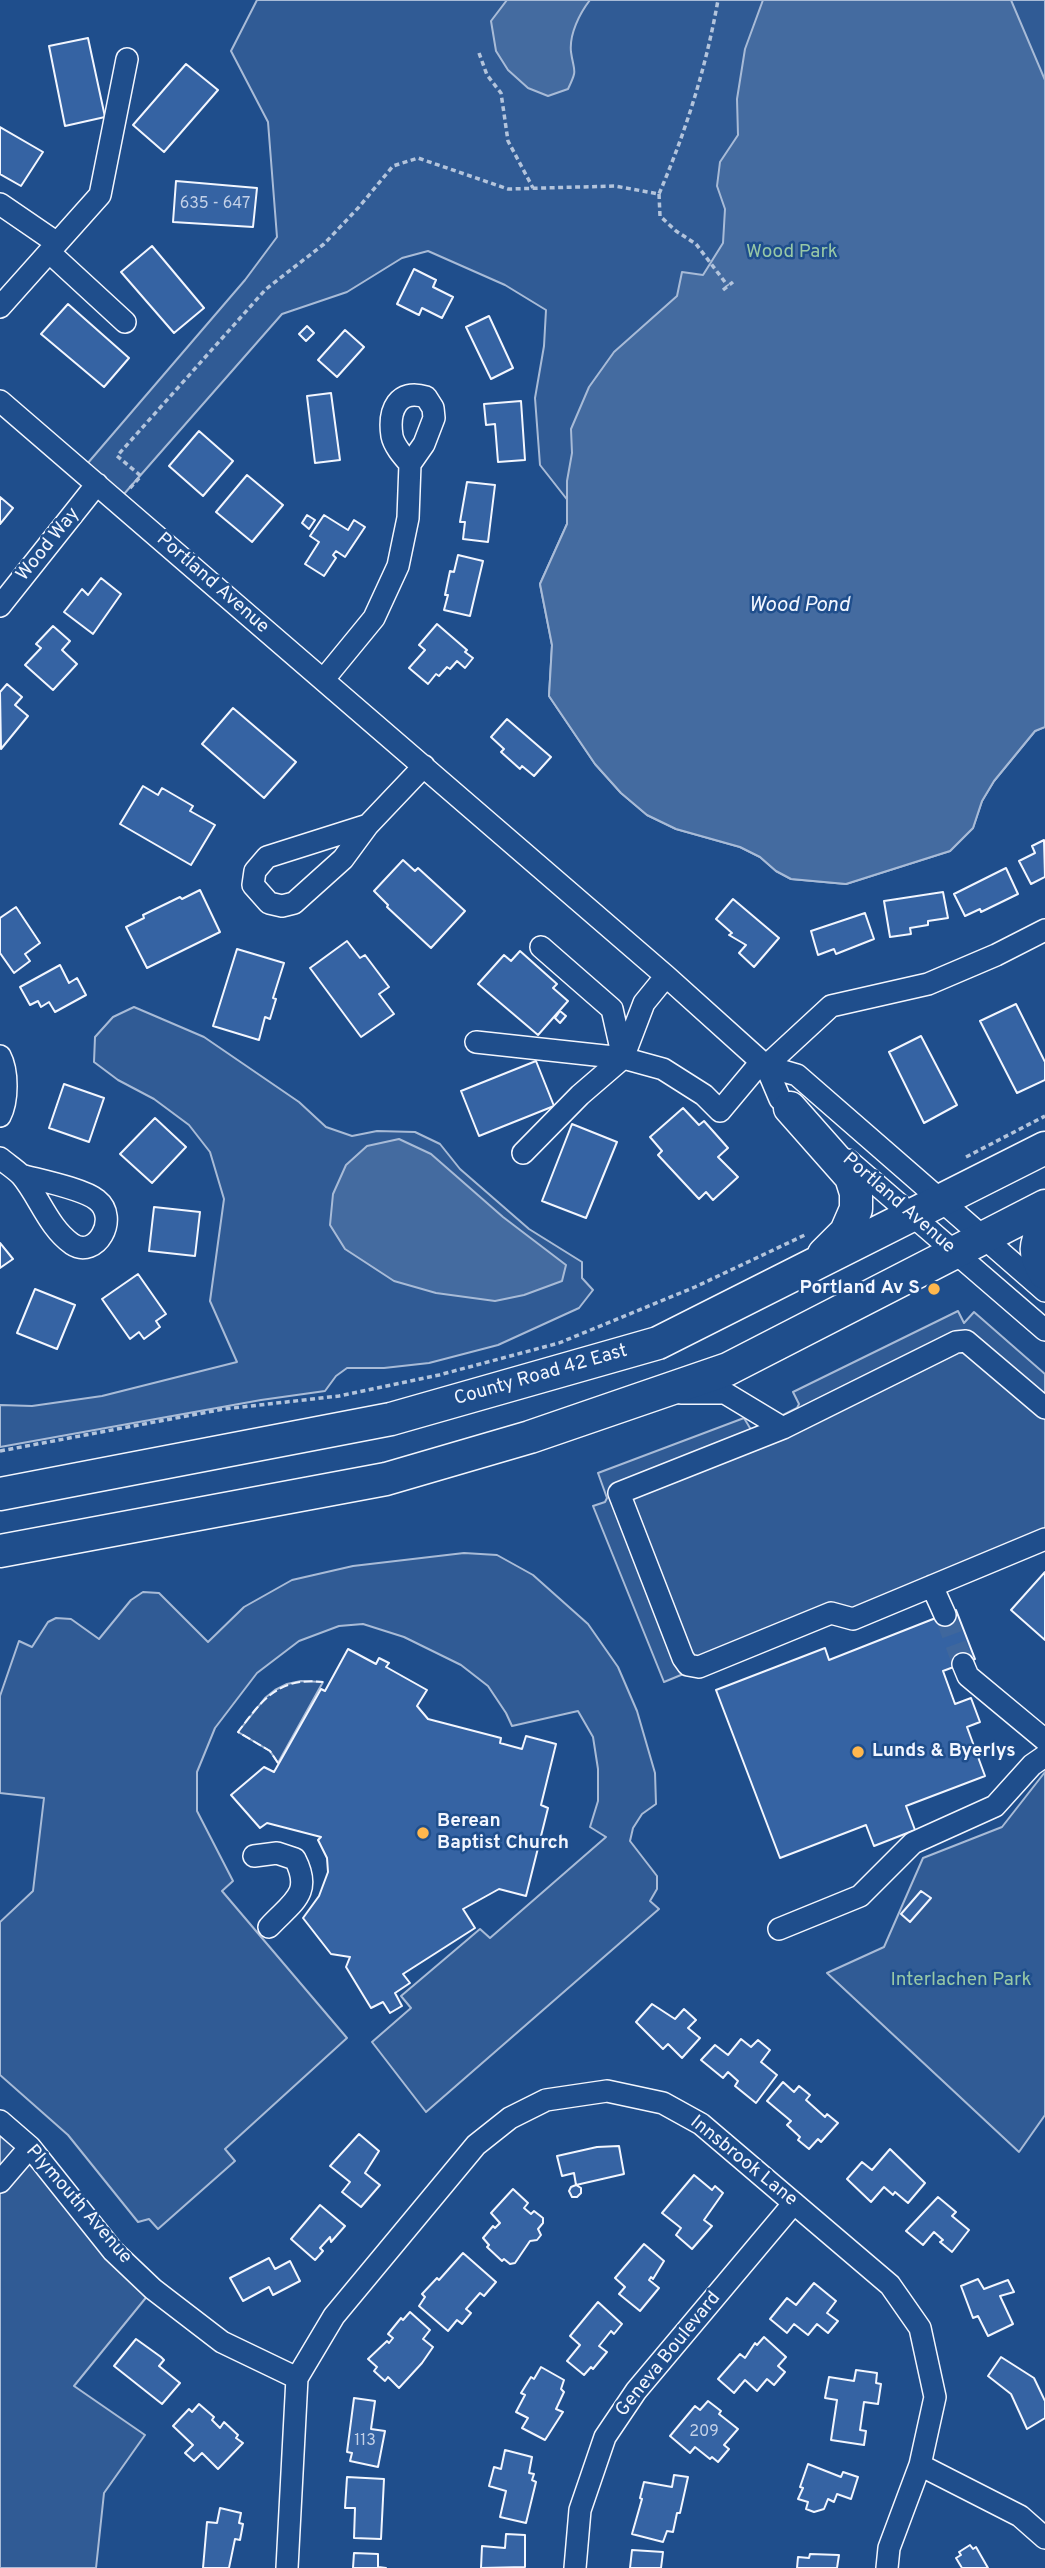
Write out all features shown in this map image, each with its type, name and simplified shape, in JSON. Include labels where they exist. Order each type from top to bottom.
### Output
[{"type":"highway","points":[[790,1108],[851,1177],[856,1193],[856,1209],[846,1232],[807,1268]]},
{"type":"highway","name":"County Road 42 East","points":[[0,1494],[404,1415],[658,1343],[1045,1148]]},
{"type":"highway","points":[[0,1550],[386,1479],[530,1437],[728,1368],[1045,1206]]},
{"type":"highway","points":[[1045,1224],[1037,1244],[1036,1258],[1045,1273]]},
{"type":"street","points":[[0,307],[100,195],[127,59]]},
{"type":"street","points":[[0,204],[53,247],[125,321]]},
{"type":"street","name":"Portland Avenue","points":[[0,401],[324,679],[764,1064],[797,1075],[1045,1291]]},
{"type":"street","points":[[324,679],[374,618],[398,566],[408,517],[410,464]]},
{"type":"street","name":"Wood Way","points":[[0,606],[97,484]]},
{"type":"street","points":[[368,825],[267,856],[255,871],[253,885],[270,903],[282,906],[294,903],[343,859],[368,825],[424,766]]},
{"type":"street","points":[[476,1042],[623,1058],[663,1069],[704,1095],[720,1111],[764,1064],[831,1006],[928,984],[996,955],[1045,930]]},
{"type":"street","points":[[541,947],[612,1009],[623,1058]]},
{"type":"street","points":[[523,1153],[580,1095],[623,1058],[644,1003],[666,976]]},
{"type":"street","points":[[0,1056],[5,1065],[4,1108],[0,1116]]},
{"type":"street","name":"Portland Avenue","points":[[764,1064],[780,1099],[952,1252],[1045,1330]]},
{"type":"street","points":[[0,1158],[20,1175]]},
{"type":"street","points":[[1045,1408],[966,1341],[956,1342],[783,1429],[619,1493],[683,1658],[688,1665],[699,1667],[831,1613],[853,1619],[1045,1539]]},
{"type":"street","points":[[658,1393],[725,1393],[783,1429]]},
{"type":"street","points":[[932,1586],[945,1615]]},
{"type":"street","points":[[963,1664],[968,1676],[1045,1740]]},
{"type":"street","points":[[779,1929],[860,1896],[913,1843],[995,1806],[1032,1765],[1045,1756]]},
{"type":"street","points":[[254,1856],[277,1853],[295,1859],[302,1874],[303,1887],[298,1897],[269,1927]]},
{"type":"street","name":"Innsbrook Lane","points":[[287,2568],[297,2378],[334,2315],[476,2145],[510,2118],[546,2100],[607,2091],[663,2103],[701,2124],[890,2285],[920,2328],[935,2397],[920,2465],[888,2548],[887,2568]]},
{"type":"street","name":"Plymouth Avenue","points":[[0,2121],[30,2147],[113,2251],[153,2289],[222,2342],[297,2378]]},
{"type":"street","points":[[0,2182],[30,2147]]},
{"type":"street","name":"Geneva Boulevard","points":[[575,2568],[580,2510],[605,2437],[636,2391],[794,2203]]},
{"type":"street","points":[[920,2465],[1020,2516],[1045,2539]]},
{"type":"path","points":[[718,0],[696,96],[681,142],[659,194],[660,216],[696,244],[728,286]]},
{"type":"path","points":[[480,53],[487,75],[502,93],[508,141],[533,188]]},
{"type":"path","points":[[117,502],[141,476],[117,456],[265,289],[324,244],[393,166],[418,158],[508,189],[615,186],[659,194]]},
{"type":"path","points":[[723,290],[733,282]]},
{"type":"path","points":[[966,1158],[1045,1116]]},
{"type":"path","points":[[0,1451],[224,1409],[339,1396],[439,1375],[559,1343],[695,1287],[811,1232]]},
{"type":"shaded area","name":"Wood Pond","points":[[257,0],[1045,0],[1045,727],[1035,731],[994,781],[982,801],[973,828],[950,851],[846,884],[791,879],[776,871],[760,857],[740,847],[676,829],[647,815],[621,793],[595,764],[549,696],[552,645],[540,584],[567,524],[569,502],[540,465],[535,398],[544,346],[546,310],[505,285],[428,251],[402,258],[347,292],[282,314],[117,502],[81,471],[245,280],[277,237],[268,122],[231,51]]},
{"type":"shaded area","points":[[134,1007],[204,1037],[299,1102],[326,1127],[352,1136],[377,1131],[415,1132],[440,1144],[460,1169],[529,1229],[582,1262],[582,1278],[593,1290],[579,1308],[498,1345],[429,1363],[384,1368],[347,1368],[336,1376],[325,1391],[0,1447],[0,1405],[32,1406],[102,1396],[237,1362],[210,1301],[224,1199],[210,1152],[189,1125],[154,1099],[118,1080],[94,1062],[95,1037],[113,1017]]},
{"type":"shaded area","points":[[958,1311],[964,1323],[974,1312],[1045,1374],[1045,1539],[853,1619],[831,1613],[664,1682],[593,1506],[605,1502],[607,1498],[598,1473],[744,1418],[753,1430],[797,1408],[799,1404],[793,1392]]},
{"type":"shaded area","points":[[464,1553],[497,1555],[533,1575],[588,1624],[618,1667],[637,1711],[655,1773],[656,1804],[642,1814],[633,1828],[630,1841],[657,1876],[657,1889],[650,1901],[659,1909],[426,2112],[372,2042],[411,2008],[401,1996],[480,1929],[490,1938],[606,1837],[590,1827],[598,1801],[598,1769],[593,1737],[578,1711],[512,1726],[488,1686],[461,1665],[404,1637],[363,1624],[339,1626],[299,1641],[257,1673],[215,1728],[197,1772],[197,1811],[233,1881],[222,1891],[347,2038],[225,2149],[235,2161],[158,2229],[149,2219],[138,2222],[68,2135],[0,2075],[0,1922],[33,1891],[44,1798],[0,1793],[0,1696],[19,1641],[32,1647],[48,1622],[56,1618],[71,1619],[99,1639],[131,1600],[143,1592],[159,1593],[208,1642],[244,1607],[292,1580],[353,1566]]},
{"type":"shaded area","points":[[301,1681],[323,1682],[278,1763],[270,1751],[238,1732],[265,1698],[287,1684]]},
{"type":"shaded area","name":"Interlachen Park","points":[[1045,1772],[1045,2115],[1019,2152],[827,1973],[884,1947],[923,1858],[1002,1827]]},
{"type":"shaded area","points":[[0,2121],[153,2289],[74,2386],[145,2435],[104,2493],[96,2568],[0,2568]]},
{"type":"water","points":[[507,0],[590,0],[573,31],[571,52],[574,70],[568,89],[548,96],[528,88],[508,70],[496,51],[491,21]]},
{"type":"water","name":"Wood Pond","points":[[763,0],[1011,0],[1045,80],[1045,727],[1035,731],[994,781],[982,801],[973,828],[950,851],[846,884],[791,879],[776,871],[760,857],[740,847],[676,829],[647,815],[621,793],[595,764],[549,696],[552,645],[540,584],[567,524],[571,429],[589,387],[614,352],[677,296],[682,272],[703,275],[723,243],[725,209],[717,186],[720,162],[738,135],[737,99],[745,49]]},
{"type":"water","points":[[399,1139],[431,1154],[503,1217],[566,1265],[562,1281],[524,1295],[495,1301],[436,1293],[394,1281],[345,1249],[330,1225],[333,1194],[346,1165],[367,1146]]},
{"type":"building","points":[[88,38],[105,117],[65,126],[49,46]]},
{"type":"building","points":[[186,64],[218,90],[164,152],[133,125]]},
{"type":"building","points":[[0,127],[43,152],[21,186],[0,174]]},
{"type":"building","points":[[176,181],[257,188],[253,227],[173,222]]},
{"type":"building","points":[[152,246],[204,308],[174,333],[121,272]]},
{"type":"building","points":[[414,269],[436,280],[433,287],[453,297],[442,318],[422,308],[419,315],[397,304]]},
{"type":"building","points":[[68,304],[129,358],[104,387],[41,334]]},
{"type":"building","points":[[489,316],[513,368],[491,379],[466,327]]},
{"type":"building","points":[[307,326],[314,333],[306,341],[299,334]]},
{"type":"building","points":[[345,330],[364,347],[337,377],[318,360]]},
{"type":"building","points":[[331,393],[340,460],[315,463],[307,396]]},
{"type":"building","points":[[521,401],[525,460],[498,462],[495,424],[486,425],[484,404]]},
{"type":"building","points":[[199,431],[233,461],[203,496],[169,466]]},
{"type":"building","points":[[247,475],[283,505],[252,542],[216,512]]},
{"type":"building","points":[[467,482],[495,485],[488,542],[463,539],[465,522],[460,522]]},
{"type":"building","points":[[0,497],[13,508],[0,524]]},
{"type":"building","points":[[307,515],[315,520],[309,529],[302,523]]},
{"type":"building","points":[[324,515],[348,530],[354,520],[365,527],[345,557],[336,551],[333,555],[336,558],[324,576],[305,564],[319,542],[310,536]]},
{"type":"building","points":[[458,555],[483,561],[470,616],[444,610],[450,571],[454,572]]},
{"type":"building","points":[[101,578],[121,594],[93,634],[64,612],[82,589],[88,595]]},
{"type":"building","points":[[437,624],[473,658],[465,668],[457,661],[439,676],[436,674],[428,684],[409,668],[425,650],[419,645]]},
{"type":"building","points":[[53,626],[70,641],[62,650],[77,664],[53,690],[25,665],[41,648],[36,644]]},
{"type":"building","points":[[7,684],[22,697],[15,705],[28,716],[1,749],[0,692]]},
{"type":"building","points":[[233,708],[296,762],[264,798],[202,744]]},
{"type":"building","points":[[507,719],[551,757],[534,776],[522,766],[520,769],[501,752],[504,749],[491,737]]},
{"type":"building","points":[[143,786],[158,795],[162,788],[193,806],[190,811],[215,825],[191,865],[120,824]]},
{"type":"building","points":[[1044,840],[1045,877],[1031,884],[1019,861],[1035,853],[1032,846]]},
{"type":"building","points":[[403,860],[415,871],[418,868],[465,911],[431,948],[387,907],[374,891]]},
{"type":"building","points":[[1006,868],[1018,894],[981,912],[980,909],[965,916],[954,894]]},
{"type":"building","points":[[200,890],[220,932],[147,968],[126,927],[144,918],[143,915]]},
{"type":"building","points":[[943,892],[948,918],[928,921],[928,925],[910,928],[911,934],[890,937],[884,901]]},
{"type":"building","points":[[733,899],[779,938],[754,967],[739,953],[746,945],[729,935],[732,933],[716,919]]},
{"type":"building","points":[[16,907],[40,943],[25,954],[30,961],[14,973],[0,953],[0,918]]},
{"type":"building","points":[[865,913],[874,939],[836,954],[834,949],[818,955],[811,931]]},
{"type":"building","points":[[347,941],[360,958],[365,955],[389,987],[379,994],[394,1014],[361,1037],[310,968]]},
{"type":"building","points":[[237,949],[284,963],[273,998],[276,999],[270,1019],[265,1017],[259,1040],[213,1026]]},
{"type":"building","points":[[520,951],[557,984],[553,988],[568,1001],[538,1035],[478,984],[504,955],[511,961]]},
{"type":"building","points":[[60,965],[69,983],[77,978],[86,995],[55,1012],[49,1002],[41,1007],[38,1001],[30,1005],[20,987]]},
{"type":"building","points":[[1016,1004],[1045,1062],[1045,1080],[1017,1093],[980,1021]]},
{"type":"building","points":[[560,1011],[566,1016],[560,1023],[555,1018]]},
{"type":"building","points":[[921,1036],[957,1105],[924,1123],[889,1052]]},
{"type":"building","points":[[536,1061],[554,1106],[479,1136],[461,1091]]},
{"type":"building","points":[[64,1084],[104,1098],[89,1142],[49,1128]]},
{"type":"building","points":[[683,1108],[699,1125],[704,1121],[728,1148],[718,1157],[738,1177],[713,1200],[706,1192],[699,1199],[658,1155],[662,1151],[650,1137]]},
{"type":"building","points":[[155,1118],[186,1147],[152,1183],[120,1154]]},
{"type":"building","points":[[572,1124],[617,1142],[586,1218],[542,1201]]},
{"type":"building","points":[[154,1207],[200,1212],[195,1256],[149,1251]]},
{"type":"building","points":[[0,1243],[13,1259],[0,1268]]},
{"type":"building","points":[[138,1274],[166,1314],[156,1321],[160,1327],[144,1339],[139,1332],[130,1339],[102,1299]]},
{"type":"building","points":[[35,1289],[75,1305],[57,1349],[17,1333]]},
{"type":"building","points":[[1045,1572],[1045,1640],[1011,1610]]},
{"type":"building","name":"Lunds & Byerlys","points":[[956,1610],[975,1659],[943,1671],[955,1704],[971,1698],[980,1722],[967,1727],[985,1776],[906,1806],[915,1830],[874,1846],[866,1825],[780,1858],[716,1690],[825,1648],[829,1660]]},
{"type":"building","name":"Berean Baptist Church","points":[[348,1649],[376,1664],[379,1658],[389,1663],[386,1667],[427,1690],[417,1706],[428,1719],[501,1738],[500,1743],[522,1749],[526,1736],[556,1744],[541,1805],[548,1808],[526,1896],[499,1889],[463,1909],[475,1928],[403,1974],[410,1983],[395,1993],[402,2006],[390,2013],[383,2002],[371,2008],[346,1967],[350,1957],[331,1954],[303,1918],[319,1896],[328,1872],[327,1858],[318,1840],[321,1837],[267,1823],[260,1828],[231,1795],[264,1767],[274,1772],[321,1689],[325,1691]]},
{"type":"building","points":[[921,1891],[931,1898],[910,1922],[901,1914]]},
{"type":"building","points":[[652,2004],[675,2019],[684,2009],[696,2020],[688,2028],[700,2038],[682,2058],[668,2044],[663,2049],[636,2022]]},
{"type":"building","points":[[741,2039],[751,2047],[758,2040],[770,2050],[761,2062],[777,2075],[756,2103],[735,2086],[738,2081],[728,2072],[723,2078],[701,2060],[715,2045],[728,2055]]},
{"type":"building","points":[[783,2082],[794,2092],[799,2086],[810,2095],[806,2100],[825,2117],[827,2114],[838,2123],[821,2142],[818,2139],[809,2149],[787,2125],[791,2121],[767,2101]]},
{"type":"building","points":[[359,2134],[379,2151],[365,2173],[380,2185],[361,2207],[342,2192],[350,2182],[330,2166]]},
{"type":"building","points":[[619,2146],[624,2174],[576,2185],[574,2173],[562,2176],[557,2156],[597,2147]]},
{"type":"building","points":[[890,2149],[925,2183],[908,2203],[884,2187],[871,2202],[847,2179],[862,2162],[872,2170]]},
{"type":"building","points":[[694,2175],[712,2190],[715,2186],[723,2193],[704,2220],[712,2226],[692,2249],[676,2235],[681,2228],[662,2213]]},
{"type":"building","points":[[576,2185],[581,2188],[581,2193],[572,2197],[569,2191]]},
{"type":"building","points":[[513,2189],[528,2203],[524,2208],[543,2218],[543,2223],[538,2229],[541,2235],[537,2240],[530,2241],[515,2263],[510,2264],[504,2259],[502,2261],[487,2247],[489,2245],[483,2238],[493,2226],[495,2228],[500,2223],[491,2213]]},
{"type":"building","points":[[938,2197],[956,2212],[952,2216],[969,2230],[952,2252],[940,2242],[943,2240],[934,2232],[923,2245],[906,2231]]},
{"type":"building","points":[[320,2205],[345,2226],[331,2242],[330,2237],[320,2248],[323,2251],[315,2260],[291,2239]]},
{"type":"building","points":[[644,2244],[664,2261],[653,2279],[651,2277],[649,2280],[659,2288],[640,2311],[619,2294],[625,2287],[615,2278]]},
{"type":"building","points":[[463,2253],[496,2282],[484,2296],[480,2293],[466,2309],[471,2313],[462,2324],[457,2320],[448,2331],[419,2306],[425,2297],[422,2294],[437,2278],[439,2280]]},
{"type":"building","points":[[269,2258],[275,2269],[290,2261],[300,2281],[273,2295],[269,2287],[243,2301],[230,2278]]},
{"type":"building","points":[[978,2279],[984,2289],[1008,2280],[1014,2292],[1000,2296],[1013,2324],[988,2336],[978,2316],[973,2318],[961,2286]]},
{"type":"building","points":[[814,2283],[836,2301],[827,2313],[838,2321],[828,2333],[817,2324],[808,2335],[794,2324],[787,2333],[770,2319],[787,2298],[796,2305]]},
{"type":"building","points":[[598,2302],[622,2324],[614,2334],[611,2331],[599,2346],[607,2352],[593,2369],[591,2367],[584,2375],[567,2361],[580,2345],[570,2336]]},
{"type":"building","points":[[410,2312],[430,2330],[423,2339],[433,2347],[399,2388],[388,2377],[385,2381],[374,2371],[377,2367],[368,2359],[387,2341],[389,2343],[393,2338],[388,2334],[401,2318],[403,2320]]},
{"type":"building","points":[[764,2337],[786,2357],[778,2366],[785,2372],[774,2385],[767,2379],[757,2391],[745,2380],[734,2393],[718,2379],[740,2354],[745,2358],[755,2343],[757,2345]]},
{"type":"building","points":[[136,2339],[164,2360],[159,2366],[180,2383],[162,2404],[114,2366]]},
{"type":"building","points":[[1001,2357],[1034,2378],[1045,2401],[1045,2418],[1027,2429],[1011,2394],[988,2376]]},
{"type":"building","points":[[541,2367],[564,2380],[561,2389],[564,2392],[556,2409],[563,2412],[545,2440],[522,2428],[528,2418],[516,2412],[525,2395],[521,2393]]},
{"type":"building","points":[[856,2370],[877,2373],[876,2383],[881,2384],[878,2404],[864,2402],[860,2430],[866,2431],[864,2445],[831,2440],[837,2400],[825,2398],[829,2377],[854,2381]]},
{"type":"building","points":[[354,2398],[375,2401],[371,2429],[385,2431],[378,2467],[350,2461],[352,2453],[347,2452]]},
{"type":"building","points":[[708,2401],[738,2429],[724,2445],[729,2449],[718,2462],[695,2447],[690,2453],[670,2436],[695,2406],[700,2410]]},
{"type":"building","points":[[199,2404],[214,2417],[212,2420],[220,2428],[224,2422],[243,2443],[218,2469],[202,2453],[194,2461],[185,2453],[193,2445],[173,2426],[189,2409],[192,2412]]},
{"type":"building","points":[[505,2450],[532,2457],[529,2473],[534,2474],[532,2480],[536,2482],[526,2523],[500,2517],[506,2491],[489,2486],[494,2467],[501,2469]]},
{"type":"building","points":[[808,2464],[841,2477],[843,2472],[858,2477],[851,2499],[837,2494],[834,2502],[828,2499],[824,2509],[814,2512],[806,2509],[808,2502],[798,2499]]},
{"type":"building","points":[[674,2475],[688,2477],[673,2532],[667,2531],[663,2542],[632,2534],[644,2482],[672,2487]]},
{"type":"building","points":[[347,2477],[384,2479],[381,2539],[354,2538],[355,2508],[345,2508]]},
{"type":"building","points":[[220,2508],[241,2513],[239,2523],[243,2524],[240,2540],[235,2539],[229,2568],[203,2568],[207,2522],[217,2523]]},
{"type":"building","points":[[506,2534],[525,2535],[525,2567],[481,2568],[482,2546],[505,2548]]},
{"type":"building","points":[[970,2545],[973,2549],[976,2547],[988,2568],[962,2568],[956,2558],[961,2555],[959,2552]]},
{"type":"building","points":[[632,2550],[663,2552],[661,2568],[630,2568]]},
{"type":"building","points":[[354,2553],[378,2554],[378,2567],[386,2568],[353,2568]]},
{"type":"building","points":[[810,2554],[839,2555],[837,2568],[797,2568],[798,2557],[809,2558]]},
{"type":"tunnel","points":[[945,1615],[963,1664]]},
{"type":"fence","points":[[278,1763],[270,1751],[238,1732],[255,1710],[283,1687],[307,1681],[323,1682]]},
{"type":"place","name":"Portland Av S","points":[[934,1289]]},
{"type":"place","name":"Lunds & Byerlys","points":[[858,1752]]},
{"type":"place","name":"Berean Baptist Church","points":[[423,1833]]},
{"type":"park label","name":"Wood Park","points":[[792,253]]}]
